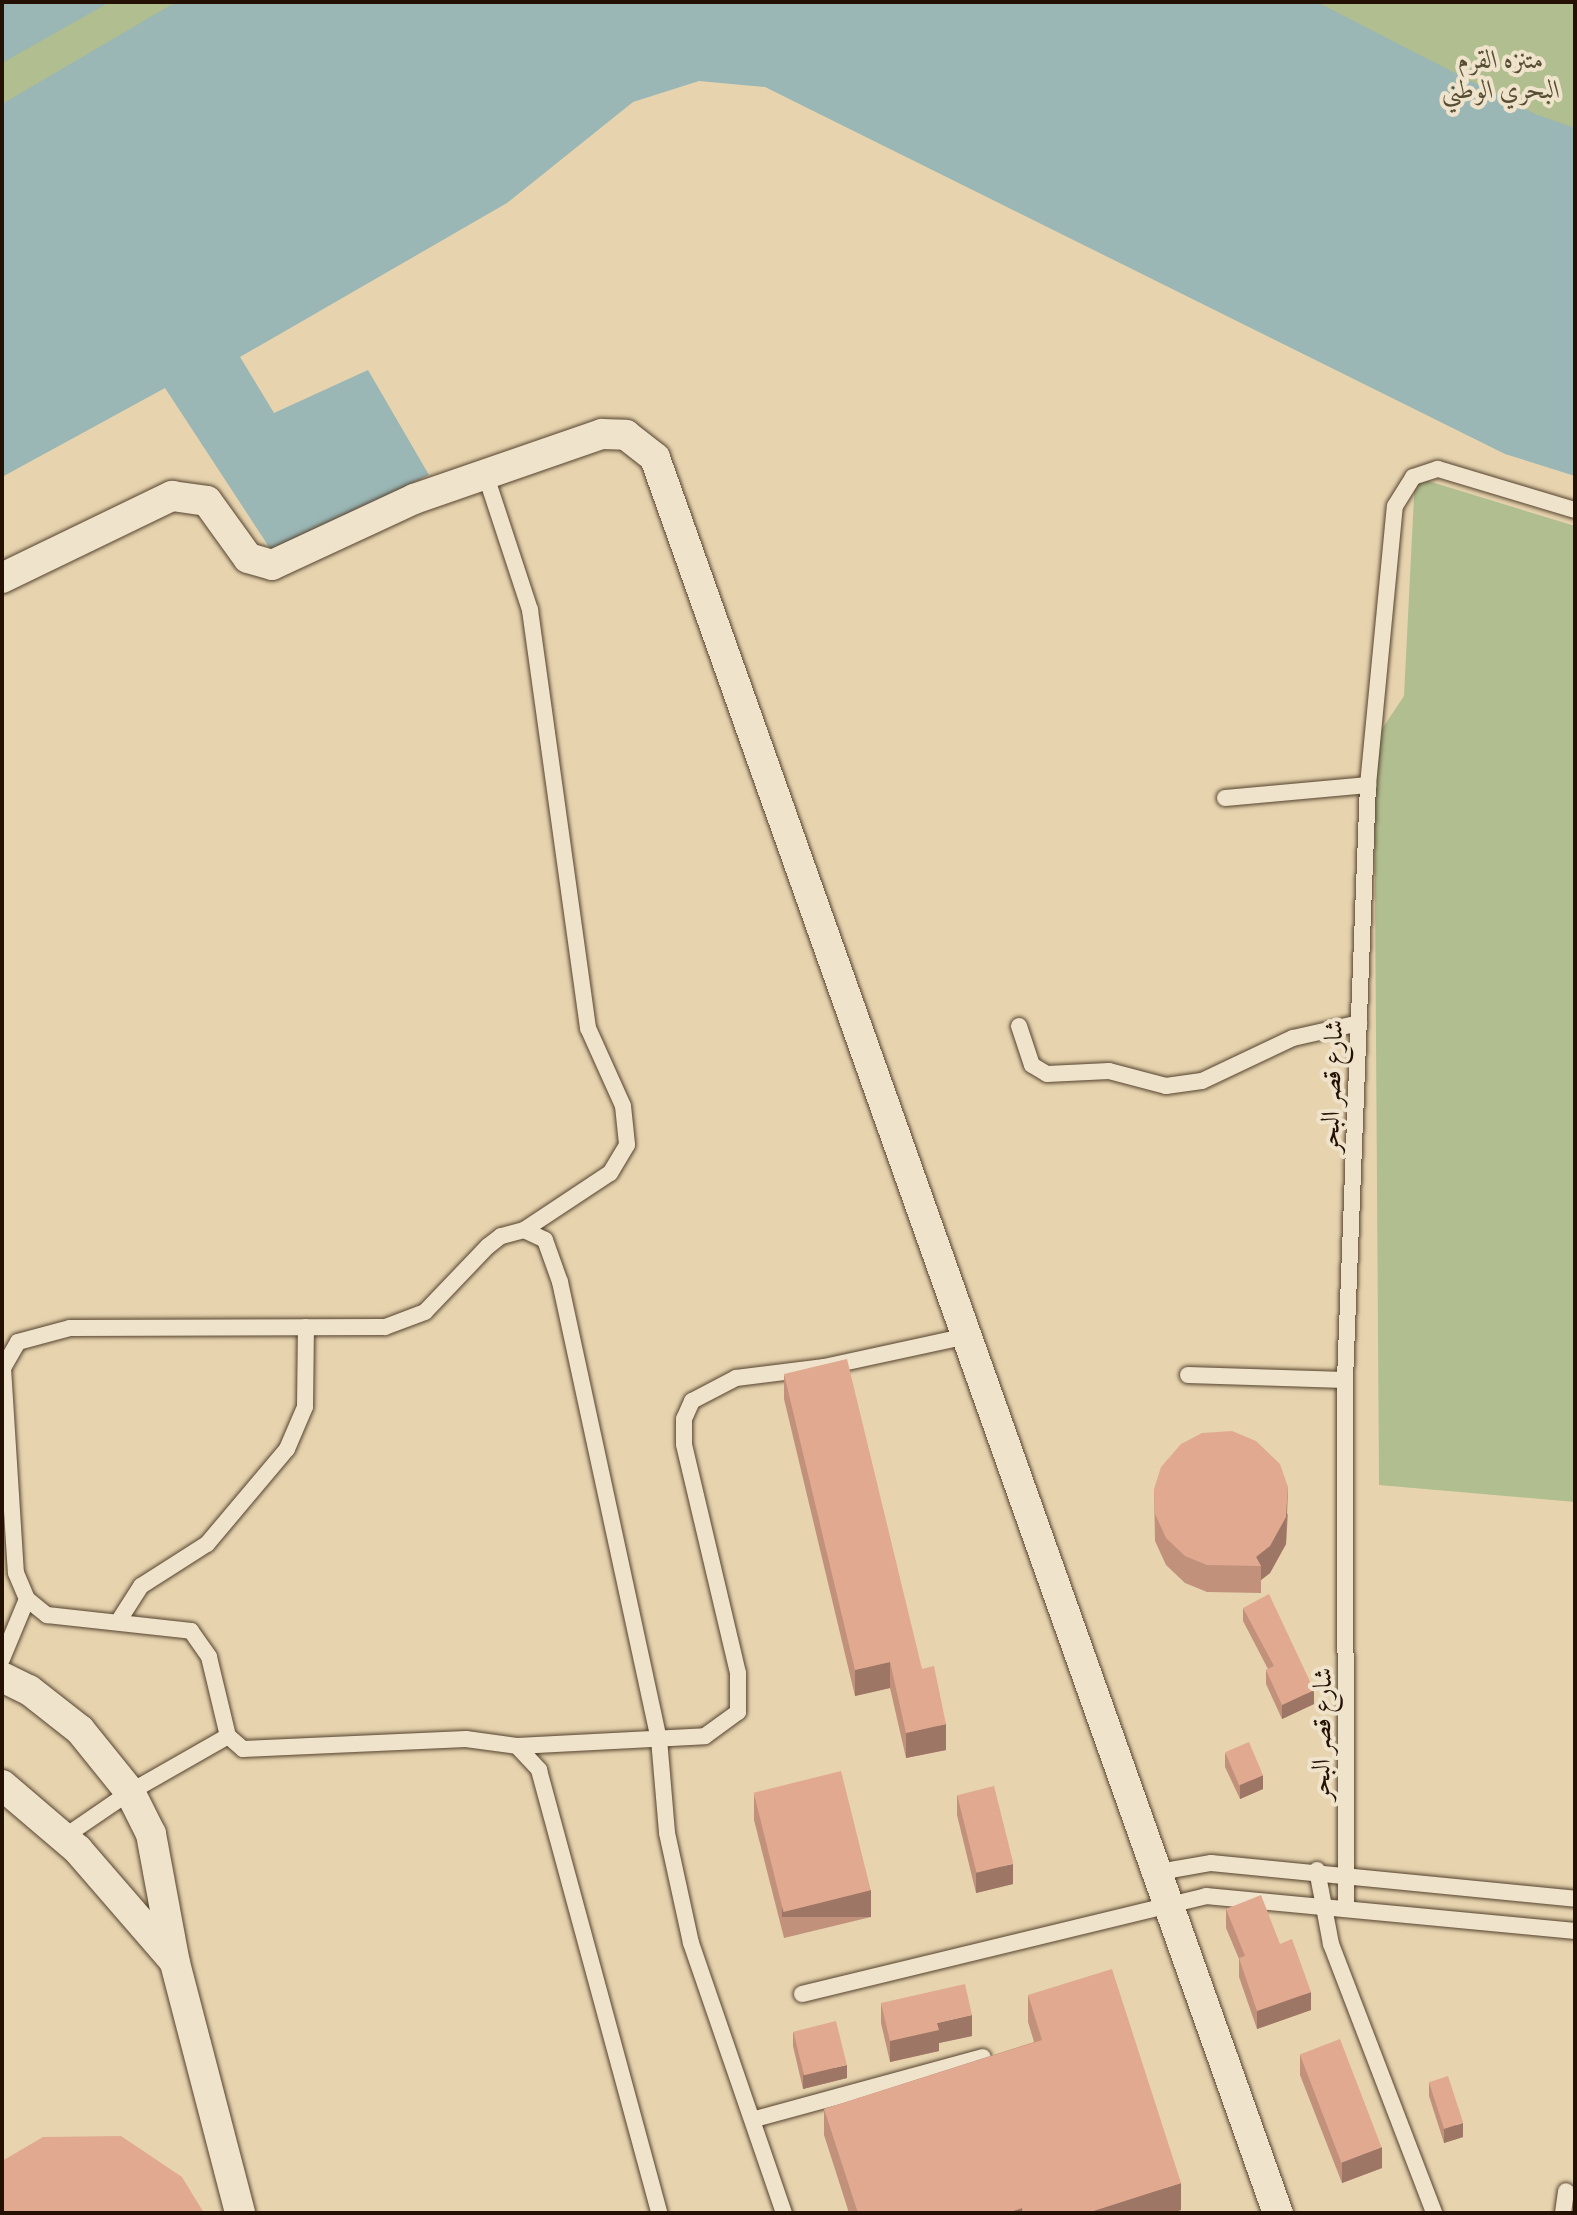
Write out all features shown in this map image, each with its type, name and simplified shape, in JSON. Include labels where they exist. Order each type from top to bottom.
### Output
[{"type":"street","points":[[2,578],[172,496],[207,501],[248,558],[272,565],[378,514],[602,434],[626,435],[655,458],[1278,2213]]},
{"type":"street","points":[[2,1677],[29,1690],[80,1730],[130,1792],[151,1834],[175,1963],[240,2213]]},
{"type":"street","points":[[2,1785],[64,1837],[175,1963]]},
{"type":"lane","name":"شارع قصر البحر","points":[[1346,1908],[1345,1380],[1368,785],[1401,490],[1413,477],[1438,469],[1575,510]]},
{"type":"lane","points":[[486,476],[530,610],[588,1028],[623,1106],[627,1145],[610,1173],[524,1230],[501,1236],[425,1312],[385,1327],[39,1332],[18,1342],[3,1368],[5,1459],[16,1573],[27,1599],[47,1615],[191,1631],[209,1657],[228,1736],[243,1749],[259,1752],[466,1739],[517,1746],[705,1736],[730,1721],[742,1698],[684,1444],[684,1419],[692,1401],[736,1378],[824,1367],[967,1336]]},
{"type":"lane","points":[[1225,798],[1368,785]]},
{"type":"lane","points":[[1019,1026],[1032,1065],[1047,1074],[1109,1071],[1166,1086],[1202,1081],[1293,1038],[1359,1023]]},
{"type":"lane","points":[[524,1230],[545,1240],[560,1282],[659,1739],[667,1833],[691,1943],[755,2119],[784,2213]]},
{"type":"lane","points":[[118,1622],[125,1604],[141,1586],[207,1544],[287,1449],[305,1407],[306,1327]]},
{"type":"lane","points":[[1188,1375],[1345,1380]]},
{"type":"lane","points":[[2,1659],[27,1599]]},
{"type":"lane","points":[[64,1837],[130,1792],[228,1736]]},
{"type":"lane","points":[[517,1746],[539,1770],[659,2213]]},
{"type":"lane","points":[[1159,1872],[1197,1863],[1317,1870],[1575,1899]]},
{"type":"lane","points":[[1317,1870],[1322,1908],[1434,2213]]},
{"type":"lane","points":[[802,1994],[1170,1903],[1219,1895],[1322,1908],[1575,1931]]},
{"type":"lane","points":[[755,2119],[983,2057]]},
{"type":"lane","points":[[1563,2213],[1566,2191]]},
{"type":"green space","points":[[2,2],[253,2],[2,153]]},
{"type":"green space","name":"متنزه القرم البحري الوطني","points":[[1183,2],[1575,2],[1575,194]]},
{"type":"green space","points":[[1415,477],[1575,526],[1575,1502],[1379,1485],[1374,741],[1404,696]]},
{"type":"water","points":[[2,2],[110,2],[2,63]]},
{"type":"water","points":[[176,2],[1317,2],[1535,114],[1575,128],[1575,476],[1505,454],[765,87],[699,81],[633,102],[507,203],[240,357],[274,413],[368,370],[429,475],[273,553],[165,388],[2,477],[2,104]]},
{"type":"building","points":[[847,1359],[922,1669],[934,1666],[946,1724],[906,1733],[890,1662],[855,1670],[784,1374]]},
{"type":"building","points":[[1232,1431],[1256,1441],[1280,1464],[1288,1487],[1286,1517],[1270,1546],[1256,1557],[1261,1566],[1207,1565],[1185,1556],[1166,1538],[1155,1514],[1154,1489],[1161,1467],[1181,1444],[1202,1433]]},
{"type":"building","points":[[1269,1594],[1314,1690],[1282,1705],[1266,1670],[1274,1666],[1243,1608]]},
{"type":"building","points":[[1249,1742],[1263,1775],[1239,1785],[1225,1752]]},
{"type":"building","points":[[841,1771],[871,1890],[783,1912],[754,1793]]},
{"type":"building","points":[[994,1786],[1013,1864],[976,1873],[957,1795]]},
{"type":"building","points":[[1261,1895],[1280,1944],[1292,1939],[1311,1992],[1257,2011],[1239,1958],[1245,1956],[1226,1909]]},
{"type":"building","points":[[1112,1969],[1181,2183],[1087,2213],[1023,2213],[1022,2208],[1007,2213],[858,2213],[824,2109],[1042,2040],[1028,1995]]},
{"type":"building","points":[[965,1984],[972,2015],[937,2023],[939,2030],[890,2041],[881,2003]]},
{"type":"building","points":[[836,2021],[847,2065],[804,2075],[793,2032]]},
{"type":"building","points":[[1340,2039],[1382,2147],[1341,2163],[1300,2054]]},
{"type":"building","points":[[1448,2076],[1463,2123],[1444,2129],[1429,2082]]},
{"type":"building","points":[[121,2136],[182,2177],[204,2213],[2,2213],[2,2161],[43,2137]]}]
